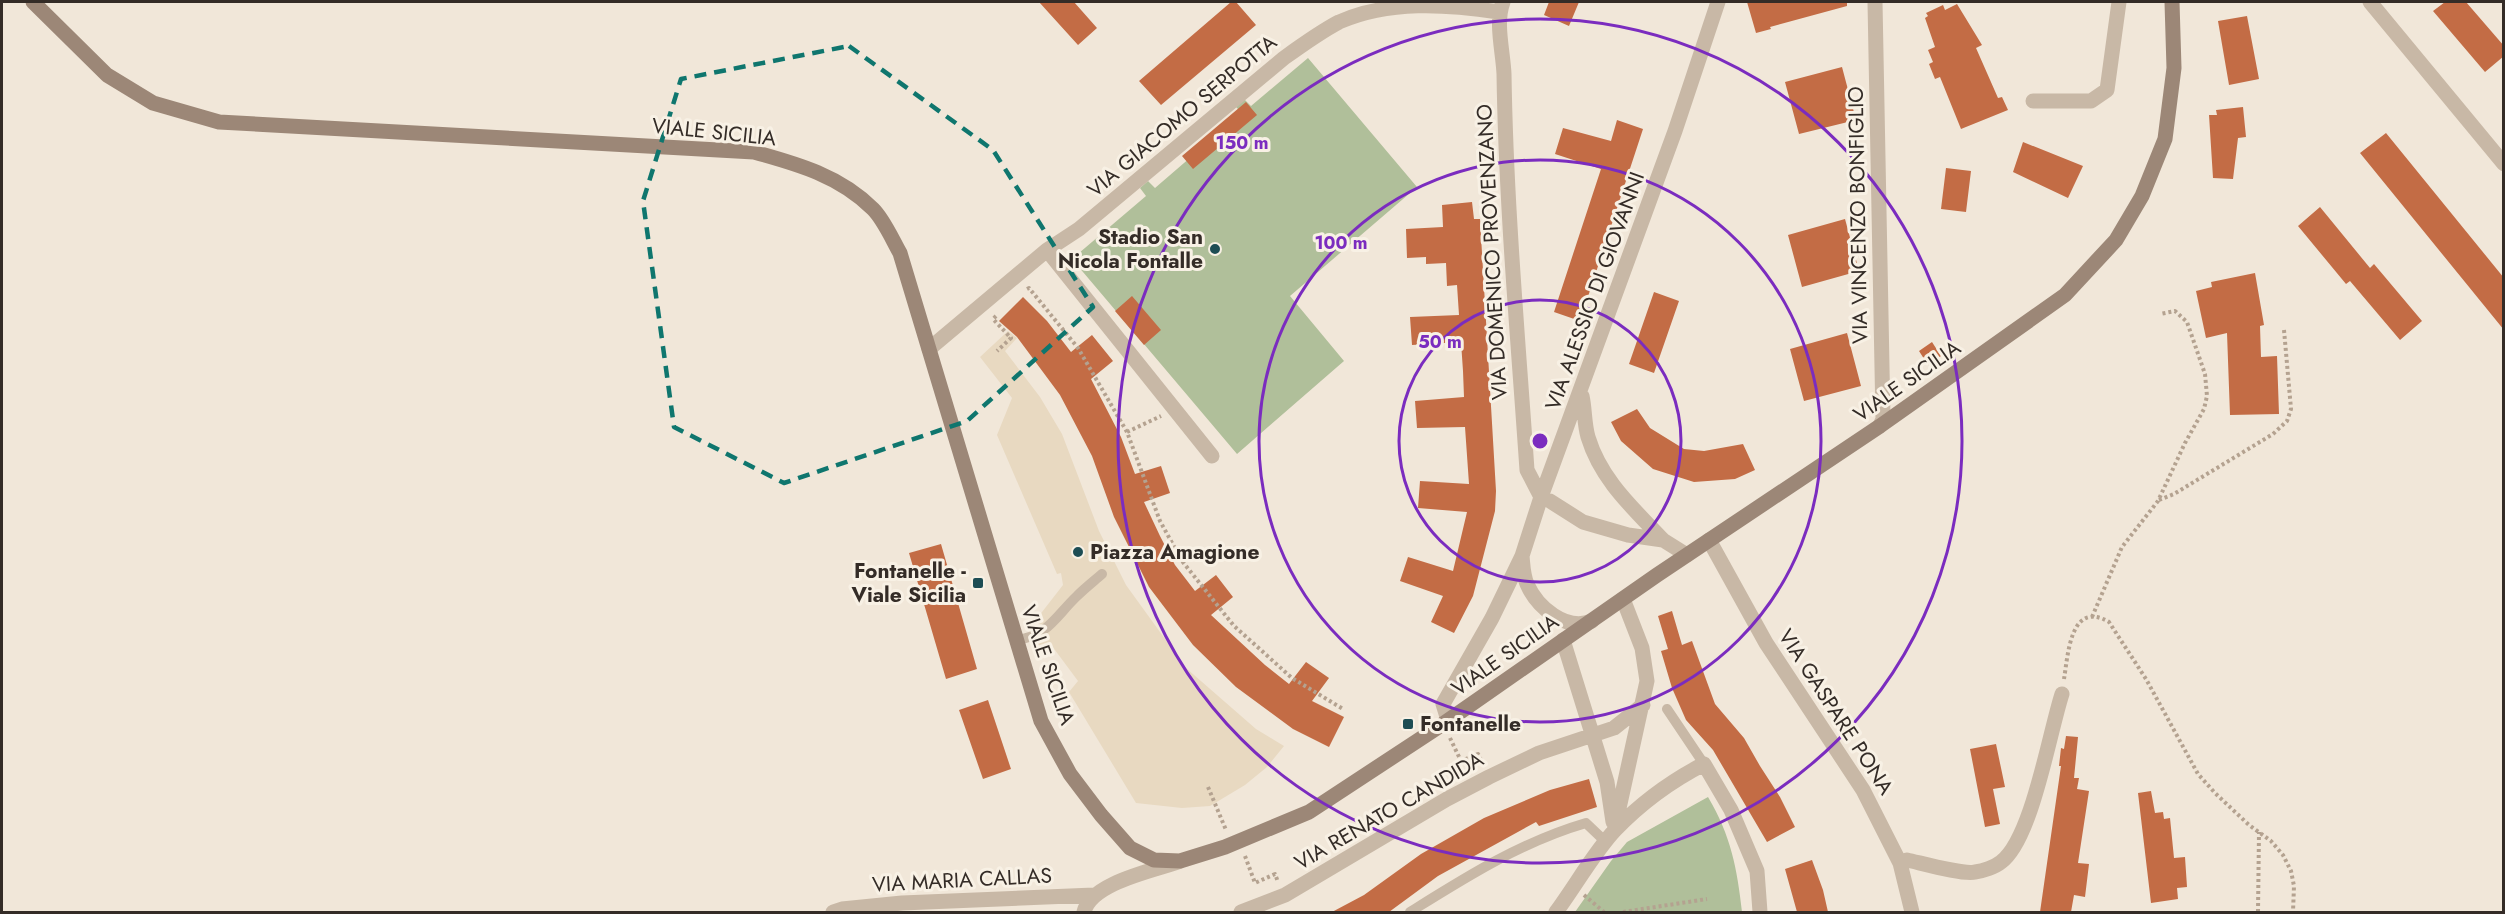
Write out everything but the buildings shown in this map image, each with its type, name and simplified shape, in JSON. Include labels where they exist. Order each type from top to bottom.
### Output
[{"type":"street","name":"VIALE SICILIA","points":[[33,2],[107,75],[153,103],[219,122],[754,152],[804,165],[844,185],[875,210],[900,253],[1041,721],[1070,774],[1130,848],[1154,860],[1180,861],[1235,843],[1309,812],[1446,722],[1687,555],[1880,426],[2065,295],[2116,240],[2142,196],[2165,139],[2174,68],[2172,2]]},
{"type":"street","name":"VIA ALESSIO DI GIOVANNI","points":[[1446,722],[1443,704],[1492,618],[1545,499],[1718,2]]},
{"type":"street","name":"VIA VINCENZO BONFIGLIO","points":[[1875,2],[1883,419],[1880,426]]},
{"type":"street","points":[[2033,101],[2091,101],[2107,90],[2119,2]]},
{"type":"street","points":[[2370,2],[2504,164]]},
{"type":"street","name":"VIA GIACOMO SERPOTTA","points":[[929,349],[1047,250],[1079,230],[1284,58],[1340,22],[1390,6],[1501,7]]},
{"type":"street","name":"VIA DOMENICO PROVENZANO","points":[[1501,7],[1504,132],[1527,470],[1545,499]]},
{"type":"street","points":[[1047,250],[1212,456]]},
{"type":"street","points":[[1581,393],[1587,434],[1599,466],[1619,495],[1663,540],[1687,555]]},
{"type":"street","points":[[1545,499],[1583,522],[1628,535],[1663,540]]},
{"type":"street","name":"VIA GASPARE PONA","points":[[1709,540],[1766,644],[1863,790],[1900,863],[1912,912]]},
{"type":"street","points":[[1522,555],[1526,582],[1550,613],[1571,623],[1582,625],[1592,621]]},
{"type":"street","points":[[1610,837],[1647,681],[1642,648],[1623,599]]},
{"type":"street","points":[[1563,640],[1606,782],[1610,837]]},
{"type":"street","points":[[1900,863],[1907,860],[1973,873],[2001,863],[2017,844],[2030,814],[2062,694]]},
{"type":"street","name":"VIA RENATO CANDIDA","points":[[1241,912],[1285,895],[1447,799],[1489,777],[1539,753],[1614,728],[1643,705]]},
{"type":"street","points":[[1556,912],[1610,837],[1672,782],[1704,764],[1731,810],[1757,871],[1761,912]]},
{"type":"street","points":[[1084,912],[1094,895],[1115,884],[1180,861]]},
{"type":"street","name":"VIA MARIA CALLAS","points":[[833,912],[842,909],[902,903],[1094,895]]},
{"type":"lane","points":[[1016,640],[1032,638],[1048,628],[1076,597],[1102,574]]},
{"type":"lane","points":[[1666,709],[1704,764]]},
{"type":"lane","points":[[1410,912],[1494,860],[1567,829],[1586,823],[1610,837]]},
{"type":"path","points":[[1022,292],[1029,288],[1078,348],[1127,432],[1160,521],[1182,561],[1234,626],[1292,678],[1343,709]]},
{"type":"path","points":[[2092,617],[2122,547],[2158,501],[2204,409],[2207,396],[2205,374],[2187,322],[2175,311],[2160,314]]},
{"type":"path","points":[[997,351],[1011,338],[993,319],[1000,312]]},
{"type":"path","points":[[2158,501],[2174,494],[2273,434],[2287,422],[2291,410],[2284,330]]},
{"type":"path","points":[[1127,432],[1158,419],[1172,407]]},
{"type":"path","points":[[2062,694],[2071,638],[2077,624],[2083,619],[2092,617],[2102,618],[2109,622],[2120,636],[2163,708],[2198,774],[2215,794],[2283,855],[2294,886],[2293,912]]},
{"type":"path","points":[[1446,722],[1461,761],[1478,754],[1489,777]]},
{"type":"path","points":[[1208,787],[1255,883],[1275,874],[1285,895]]},
{"type":"path","points":[[2258,912],[2259,832]]},
{"type":"path","points":[[1573,888],[1604,912]]},
{"type":"path","points":[[1623,912],[1707,899]]},
{"type":"highlighted area","points":[[849,46],[993,150],[1093,307],[967,421],[784,483],[674,427],[643,201],[681,79]]},
{"type":"green space","name":"Stadio San Nicola Fontalle","points":[[1308,58],[1417,187],[1290,296],[1344,361],[1237,454],[1072,259],[1146,196],[1140,188],[1148,181],[1155,188],[1242,113],[1235,106],[1244,99],[1251,106]]},
{"type":"green space","points":[[1708,797],[1728,839],[1738,881],[1742,912],[1575,912],[1627,842]]},
{"type":"shaded area","name":"Piazza Amagione","points":[[1008,331],[1017,338],[1005,351],[1040,397],[1062,434],[1099,531],[1126,585],[1186,668],[1256,729],[1284,746],[1267,767],[1245,785],[1210,806],[1182,808],[1136,803],[1069,692],[1078,681],[1052,646],[1046,647],[1039,654],[1026,623],[1035,621],[1063,585],[1061,573],[1057,574],[997,435],[1012,398],[980,357]]},
{"type":"place","name":"Stadio San Nicola Fontalle","points":[[1215,249]]},
{"type":"place","name":"Piazza Amagione","points":[[1078,552]]},
{"type":"place","name":"Fontanelle - Viale Sicilia","points":[[978,583]]},
{"type":"place","name":"Fontanelle","points":[[1408,724]]}]
